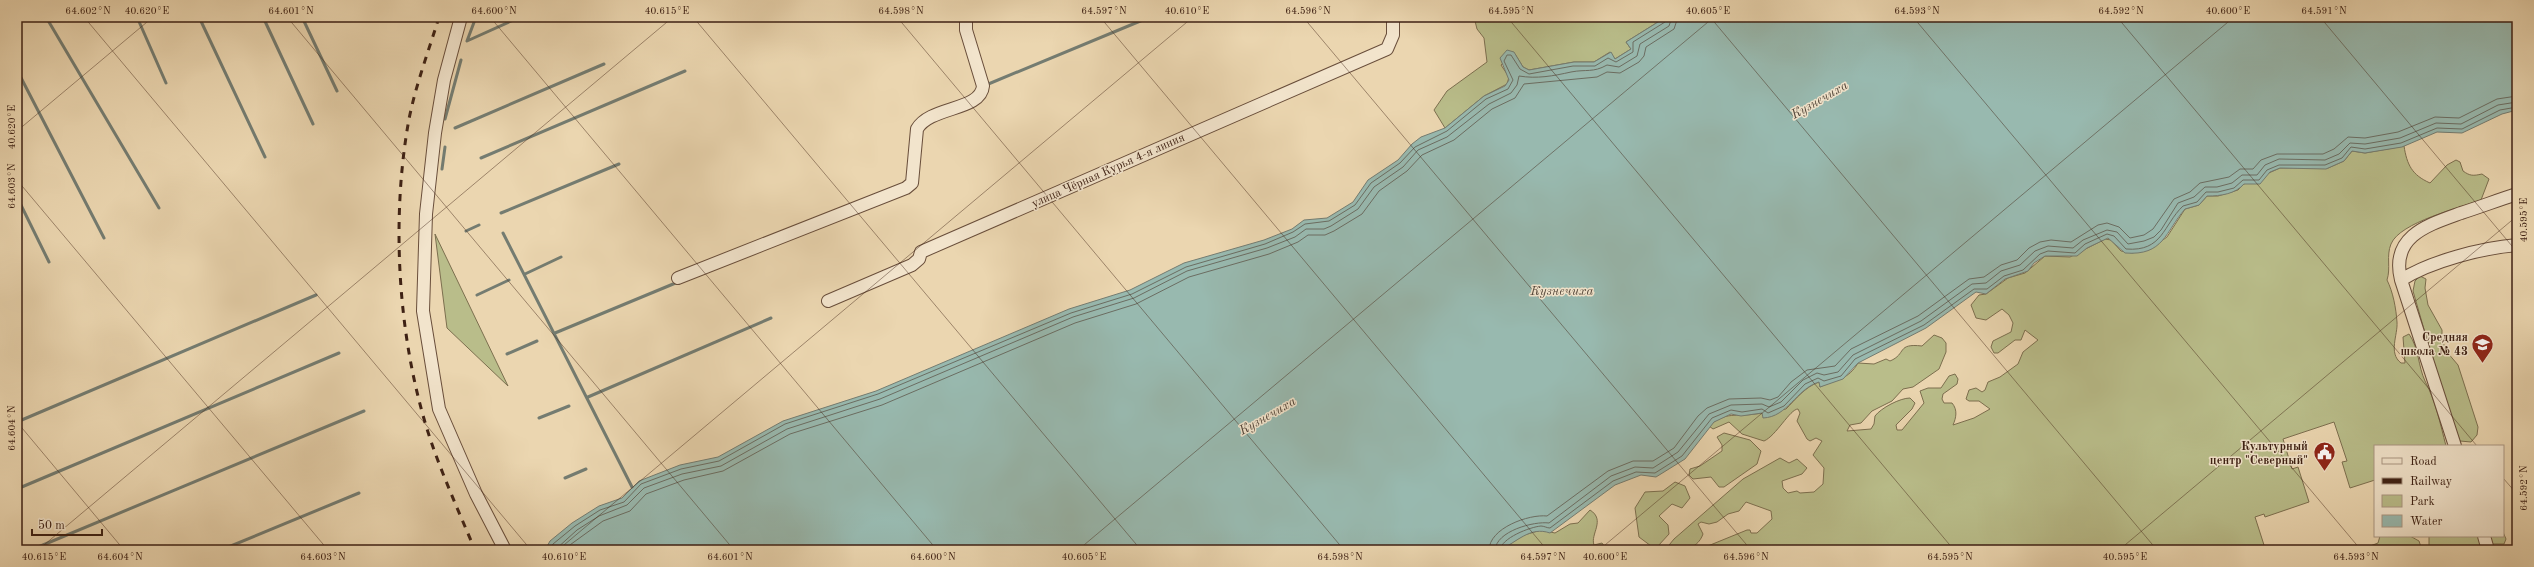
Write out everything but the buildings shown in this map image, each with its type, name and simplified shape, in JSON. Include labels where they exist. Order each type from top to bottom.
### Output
[{"type":"street","points":[[461,17],[444,80],[435,133],[426,214],[423,311],[439,409],[476,494],[504,548]]},
{"type":"street","points":[[678,278],[906,188],[912,183],[917,129],[919,125],[930,116],[975,100],[983,91],[983,86],[966,30],[966,17]]},
{"type":"street","name":"улица Чёрная Курья 4-я линия","points":[[828,300],[912,265],[918,259],[921,252],[1387,49],[1391,43],[1393,17]]},
{"type":"street","points":[[2455,445],[2401,280],[2399,264],[2401,253],[2408,241],[2418,232],[2430,225],[2517,194]]},
{"type":"street","points":[[2401,280],[2419,271],[2460,257],[2498,247],[2517,245]]},
{"type":"street","points":[[2484,537],[2488,550]]},
{"type":"green space","points":[[1474,17],[1666,17],[1626,42],[1631,49],[1615,59],[1610,52],[1594,62],[1574,62],[1529,70],[1523,67],[1515,54],[1501,65],[1509,77],[1507,84],[1484,96],[1445,128],[1434,110],[1447,91],[1487,62],[1484,38],[1477,29]]},
{"type":"green space","points":[[2404,146],[2411,169],[2419,177],[2430,183],[2447,165],[2456,160],[2460,162],[2465,173],[2470,175],[2482,174],[2489,179],[2481,200],[2432,217],[2406,229],[2397,236],[2391,244],[2389,253],[2389,271],[2387,280],[2394,300],[2397,322],[2394,344],[2395,354],[2401,363],[2405,363],[2403,337],[2409,334],[2415,345],[2423,375],[2435,405],[2446,445],[2374,445],[2374,480],[2350,488],[2342,462],[2347,461],[2334,422],[2283,439],[2292,469],[2298,467],[2309,502],[2265,517],[2264,514],[2255,517],[2264,545],[2262,550],[1698,550],[1747,530],[1750,530],[1751,533],[1757,533],[1772,519],[1771,511],[1746,502],[1739,511],[1728,514],[1717,522],[1709,524],[1701,522],[1698,524],[1703,534],[1697,544],[1692,547],[1665,550],[1674,539],[1743,479],[1780,458],[1789,463],[1797,459],[1807,468],[1802,474],[1782,481],[1783,488],[1788,493],[1797,491],[1800,493],[1814,492],[1823,484],[1824,468],[1813,455],[1822,441],[1816,438],[1810,441],[1807,439],[1797,421],[1800,413],[1798,409],[1791,413],[1773,434],[1764,441],[1742,434],[1729,422],[1713,429],[1709,426],[1720,418],[1726,416],[1759,414],[1786,409],[1814,384],[1819,382],[1820,387],[1842,378],[1850,373],[1858,363],[1874,364],[1886,359],[1890,361],[1908,346],[1922,346],[1934,335],[1942,338],[1946,343],[1946,352],[1939,369],[1913,387],[1903,389],[1892,401],[1872,411],[1861,423],[1850,425],[1847,431],[1871,429],[1874,424],[1875,416],[1878,413],[1896,402],[1910,398],[1915,403],[1912,409],[1896,425],[1897,430],[1902,430],[1924,403],[1920,391],[1928,388],[1941,388],[1949,376],[1955,374],[1958,379],[1957,384],[1943,394],[1942,399],[1944,403],[1952,403],[1955,408],[1956,417],[1953,425],[1974,418],[1990,409],[1979,401],[1969,401],[1966,399],[1969,390],[1976,388],[1982,392],[1985,390],[1988,382],[2000,377],[2018,364],[2023,352],[2038,340],[2025,330],[2021,340],[2015,340],[1998,353],[1994,353],[1991,347],[1993,341],[2011,332],[2013,323],[2009,315],[2002,309],[1986,320],[1976,318],[1971,305],[1979,295],[1986,294],[2008,278],[2025,273],[2045,256],[2070,257],[2105,239],[2111,240],[2121,251],[2132,253],[2150,249],[2167,237],[2185,209],[2199,205],[2207,196],[2218,196],[2238,190],[2244,184],[2280,168],[2328,168],[2344,161],[2352,151],[2365,153]]},
{"type":"green space","points":[[435,234],[508,386],[447,328]]},
{"type":"green space","points":[[2420,276],[2426,279],[2425,288],[2428,305],[2442,330],[2442,340],[2447,352],[2458,365],[2478,427],[2477,435],[2471,442],[2460,441],[2442,392],[2413,291],[2415,281]]},
{"type":"green space","points":[[1724,433],[1750,440],[1761,451],[1757,464],[1724,487],[1719,487],[1711,477],[1693,479],[1689,475],[1690,469],[1700,466],[1722,451],[1722,445],[1717,437]]},
{"type":"green space","points":[[1675,482],[1685,486],[1690,498],[1682,508],[1672,504],[1659,516],[1668,525],[1669,534],[1658,546],[1651,546],[1639,537],[1635,508],[1645,492],[1663,491]]},
{"type":"green space","points":[[1590,510],[1597,518],[1593,541],[1594,545],[1602,543],[1607,550],[1500,550],[1524,535],[1541,530],[1555,533],[1570,524],[1578,523]]},
{"type":"green space","points":[[2504,534],[2506,539],[2504,544],[2491,544],[2488,537],[2504,537]]},
{"type":"green space","points":[[2380,537],[2412,537],[2419,541],[2422,550],[2360,550],[2378,543]]},
{"type":"green space","points":[[2429,537],[2479,537],[2483,550],[2429,550]]},
{"type":"water","name":"Кузнечиха","points":[[1666,17],[2517,17],[2517,110],[2502,114],[2462,133],[2437,132],[2402,147],[2365,153],[2352,151],[2344,161],[2326,169],[2280,168],[2270,172],[2260,184],[2244,184],[2227,194],[2207,196],[2199,205],[2185,209],[2162,241],[2148,251],[2125,253],[2108,238],[2087,248],[2077,256],[2045,256],[2034,263],[2028,271],[2005,279],[1986,294],[1976,292],[1926,328],[1858,363],[1843,379],[1820,387],[1819,382],[1811,386],[1804,390],[1786,408],[1772,416],[1763,418],[1762,413],[1741,416],[1731,414],[1714,422],[1685,459],[1656,477],[1641,475],[1615,485],[1550,533],[1543,531],[1530,533],[1500,550],[545,550],[550,541],[572,523],[599,506],[622,498],[639,481],[680,465],[718,457],[783,421],[876,391],[1069,309],[1130,290],[1184,263],[1264,240],[1292,229],[1304,220],[1327,218],[1353,202],[1368,180],[1398,160],[1412,144],[1421,137],[1445,128],[1484,96],[1505,86],[1509,80],[1500,58],[1507,50],[1514,52],[1523,67],[1529,70],[1574,62],[1594,62],[1611,52],[1615,59],[1631,49],[1626,42]]},
{"type":"waterway","points":[[46,17],[159,208]]},
{"type":"waterway","points":[[137,17],[166,83]]},
{"type":"waterway","points":[[199,17],[265,157]]},
{"type":"waterway","points":[[263,17],[313,124]]},
{"type":"waterway","points":[[302,17],[337,91]]},
{"type":"waterway","points":[[476,17],[467,41],[520,17]]},
{"type":"waterway","points":[[986,85],[1150,17]]},
{"type":"waterway","points":[[445,119],[461,60]]},
{"type":"waterway","points":[[455,128],[604,64]]},
{"type":"waterway","points":[[17,70],[104,238]]},
{"type":"waterway","points":[[481,158],[685,71]]},
{"type":"waterway","points":[[442,169],[445,147]]},
{"type":"waterway","points":[[501,213],[619,164]]},
{"type":"waterway","points":[[17,197],[49,262]]},
{"type":"waterway","points":[[466,231],[479,225]]},
{"type":"waterway","points":[[503,233],[632,487]]},
{"type":"waterway","points":[[525,274],[561,257]]},
{"type":"waterway","points":[[477,295],[509,280]]},
{"type":"waterway","points":[[555,333],[678,282]]},
{"type":"waterway","points":[[17,422],[316,295]]},
{"type":"waterway","points":[[588,397],[771,318]]},
{"type":"waterway","points":[[507,354],[537,341]]},
{"type":"waterway","points":[[17,489],[339,353]]},
{"type":"waterway","points":[[539,418],[569,406]]},
{"type":"waterway","points":[[31,550],[364,411]]},
{"type":"waterway","points":[[565,478],[586,469]]},
{"type":"waterway","points":[[221,550],[359,493]]},
{"type":"railway","points":[[439,17],[412,106],[403,159],[399,243],[401,286],[405,328],[412,370],[422,411],[434,450],[475,550]]},
{"type":"place","name":"Средняя школа № 43","points":[[2483,364]]},
{"type":"place","name":"Культурный центр \"Северный\"","points":[[2324,472]]}]
